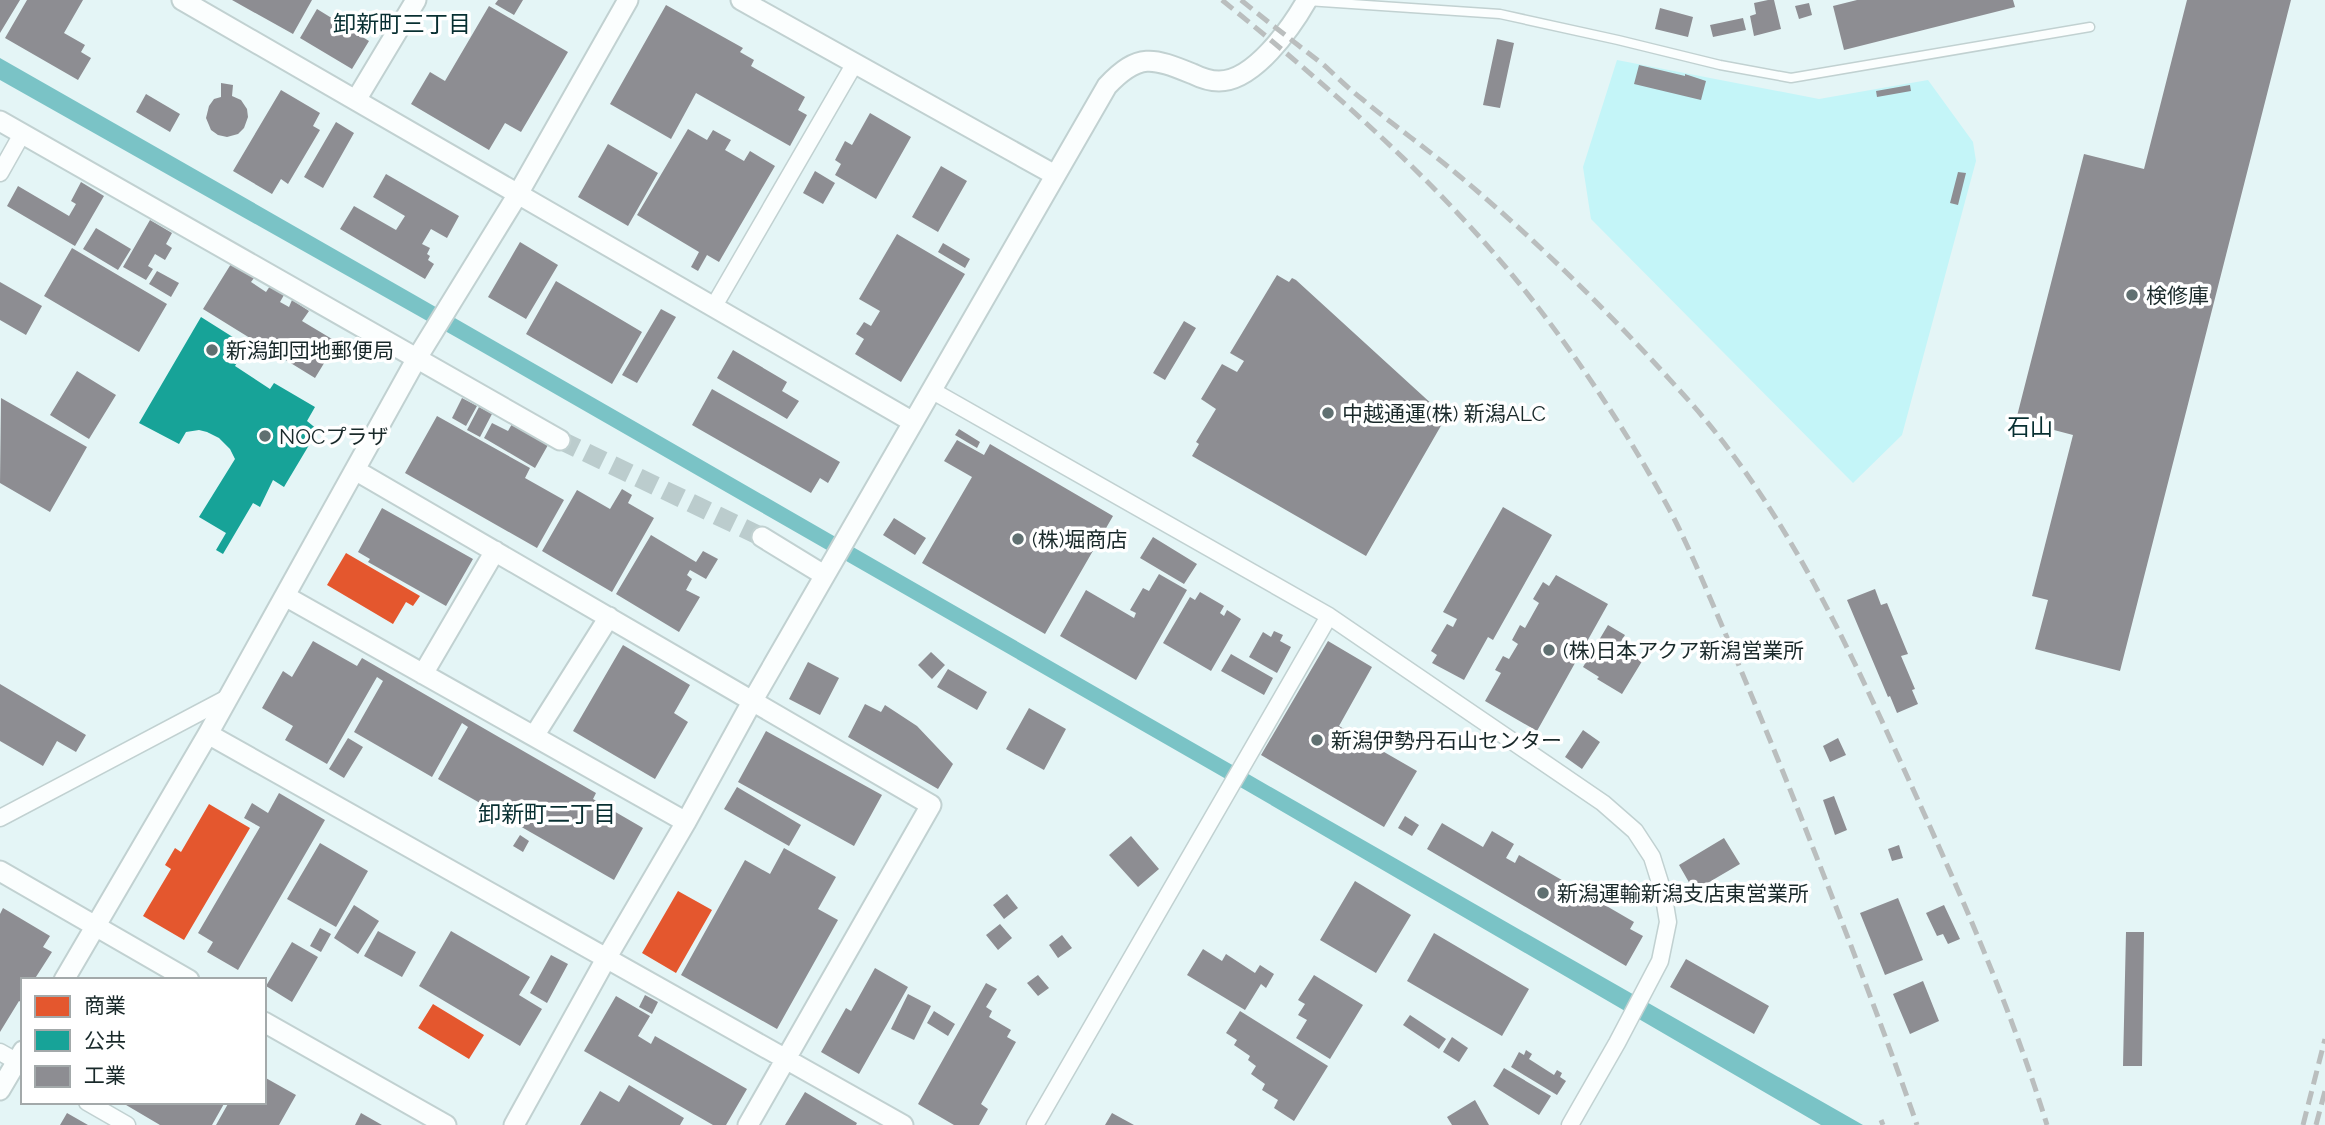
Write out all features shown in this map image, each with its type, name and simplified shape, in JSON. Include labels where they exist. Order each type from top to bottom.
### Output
[{"type":"street","points":[[182,0],[913,422]]},
{"type":"street","points":[[356,100],[416,0]]},
{"type":"street","points":[[65,978],[229,697],[417,358],[518,194],[628,0]]},
{"type":"street","points":[[741,0],[1055,175]]},
{"type":"street","points":[[513,1125],[686,822],[752,700],[1107,86],[1121,71],[1133,64],[1158,60],[1204,79],[1218,81],[1245,74],[1283,34],[1307,1]]},
{"type":"street","points":[[714,306],[855,63]]},
{"type":"street","points":[[0,121],[561,440]]},
{"type":"street","points":[[0,173],[22,134]]},
{"type":"street","points":[[931,390],[1329,616],[1603,803],[1635,831],[1652,857],[1663,892],[1668,922],[1660,961],[1570,1125]]},
{"type":"street","points":[[355,470],[931,805],[748,1125]]},
{"type":"street","points":[[762,537],[824,575]]},
{"type":"street","points":[[423,674],[495,551]]},
{"type":"street","points":[[285,596],[686,822]]},
{"type":"street","points":[[1035,1125],[1329,616]]},
{"type":"street","points":[[534,736],[609,617]]},
{"type":"street","points":[[0,818],[229,697]]},
{"type":"street","points":[[208,734],[904,1125]]},
{"type":"street","points":[[0,871],[186,978]]},
{"type":"street","points":[[266,1023],[446,1125]]},
{"type":"street","points":[[0,1090],[16,1057]]},
{"type":"street","points":[[90,1104],[127,1125]]},
{"type":"lane","points":[[1307,1],[1500,14],[1720,65],[1791,78],[2090,27]]},
{"type":"shaded area","points":[[0,58],[1863,1125],[1821,1125],[1240,787],[461,340],[0,80]]},
{"type":"shaded area","points":[[1617,60],[1819,99],[1928,80],[1973,142],[1976,161],[1902,435],[1853,483],[1591,219],[1583,167]]},
{"type":"building: 商業","points":[[346,553],[420,596],[413,606],[406,602],[393,624],[327,585]]},
{"type":"building: 商業","points":[[209,804],[250,828],[184,940],[143,916],[171,869],[165,865],[175,848],[181,852]]},
{"type":"building: 商業","points":[[678,891],[712,910],[676,973],[642,953]]},
{"type":"building: 商業","points":[[433,1004],[484,1035],[469,1059],[418,1028]]},
{"type":"building: 公共","name":"NOCプラザ","points":[[201,317],[247,346],[235,366],[270,389],[274,383],[315,407],[307,421],[318,430],[284,487],[273,480],[260,507],[253,503],[223,554],[216,550],[226,533],[199,517],[235,459],[230,449],[219,438],[207,432],[186,432],[179,444],[139,423]]},
{"type":"building: 工業","points":[[0,0],[20,0],[0,33]]},
{"type":"building: 工業","points":[[27,0],[83,0],[64,33],[85,45],[81,52],[91,58],[78,80],[5,38]]},
{"type":"building: 工業","points":[[232,0],[312,0],[293,34]]},
{"type":"building: 工業","points":[[498,0],[523,0],[514,15],[495,4]]},
{"type":"building: 工業","points":[[1774,0],[1781,29],[1754,36],[1750,16],[1756,14],[1754,3]]},
{"type":"building: 工業","points":[[1857,0],[2013,0],[2015,7],[1844,50],[1833,6]]},
{"type":"building: 工業","name":"検修庫","points":[[2187,0],[2291,0],[2120,671],[2035,649],[2048,600],[2032,596],[2073,435],[2016,420],[2084,154],[2144,169]]},
{"type":"building: 工業","points":[[1809,3],[1812,15],[1799,19],[1795,6]]},
{"type":"building: 工業","points":[[666,5],[743,48],[740,52],[754,60],[751,66],[805,97],[798,110],[807,115],[790,146],[696,93],[671,139],[610,104]]},
{"type":"building: 工業","points":[[489,6],[568,52],[521,132],[505,123],[489,150],[411,104],[430,72],[445,81]]},
{"type":"building: 工業","points":[[1660,8],[1693,17],[1688,37],[1655,29]]},
{"type":"building: 工業","points":[[317,9],[369,41],[352,69],[300,38]]},
{"type":"building: 工業","points":[[1743,18],[1746,30],[1713,37],[1710,25]]},
{"type":"building: 工業","points":[[1497,39],[1514,43],[1500,108],[1483,105]]},
{"type":"building: 工業","points":[[1639,65],[1706,81],[1701,100],[1634,84]]},
{"type":"building: 工業","points":[[221,83],[233,85],[232,96],[241,100],[247,109],[248,117],[244,128],[238,134],[227,137],[211,130],[206,118],[214,99],[221,97]]},
{"type":"building: 工業","points":[[1910,85],[1911,91],[1877,97],[1876,91]]},
{"type":"building: 工業","points":[[281,90],[320,113],[313,126],[320,130],[288,184],[281,179],[272,194],[233,171]]},
{"type":"building: 工業","points":[[146,94],[180,114],[170,132],[136,112]]},
{"type":"building: 工業","points":[[870,113],[911,137],[876,199],[835,175],[841,164],[835,160],[845,141],[852,145]]},
{"type":"building: 工業","points":[[336,122],[354,133],[323,188],[304,177]]},
{"type":"building: 工業","points":[[688,129],[707,140],[713,130],[731,140],[725,150],[744,161],[750,151],[775,166],[719,262],[707,255],[698,271],[691,267],[699,252],[637,215]]},
{"type":"building: 工業","points":[[608,144],[658,173],[628,226],[578,197]]},
{"type":"building: 工業","points":[[941,166],[967,181],[938,232],[912,217]]},
{"type":"building: 工業","points":[[815,171],[835,183],[823,204],[803,193]]},
{"type":"building: 工業","points":[[1958,172],[1966,173],[1958,205],[1950,203]]},
{"type":"building: 工業","points":[[386,174],[459,216],[447,238],[431,229],[422,244],[430,248],[428,260],[434,264],[425,279],[340,229],[354,206],[396,230],[405,216],[373,197]]},
{"type":"building: 工業","points":[[81,182],[104,196],[75,246],[7,206],[18,186],[69,216],[76,204],[71,201]]},
{"type":"building: 工業","points":[[150,220],[172,233],[166,244],[172,248],[165,260],[155,254],[148,266],[153,269],[146,280],[123,267]]},
{"type":"building: 工業","points":[[96,228],[131,249],[118,270],[83,249]]},
{"type":"building: 工業","points":[[897,234],[965,274],[901,382],[855,354],[864,339],[856,334],[864,322],[871,326],[880,311],[859,299]]},
{"type":"building: 工業","points":[[520,242],[558,265],[526,319],[488,297]]},
{"type":"building: 工業","points":[[943,243],[970,259],[965,268],[938,252]]},
{"type":"building: 工業","points":[[72,248],[167,304],[139,352],[44,296]]},
{"type":"building: 工業","points":[[231,264],[254,278],[251,282],[266,292],[270,286],[284,295],[280,302],[289,307],[292,300],[309,311],[302,321],[337,342],[315,378],[203,309]]},
{"type":"building: 工業","points":[[157,271],[179,283],[171,297],[149,284]]},
{"type":"building: 工業","name":"中越通運(株) 新潟ALC","points":[[1277,275],[1289,282],[1292,278],[1296,280],[1446,417],[1366,556],[1192,456],[1199,444],[1196,442],[1216,409],[1201,399],[1222,364],[1237,372],[1244,361],[1230,353]]},
{"type":"building: 工業","points":[[556,281],[642,332],[612,384],[526,334]]},
{"type":"building: 工業","points":[[0,282],[42,306],[26,335],[0,320]]},
{"type":"building: 工業","points":[[661,309],[676,317],[637,383],[622,375]]},
{"type":"building: 工業","points":[[1184,321],[1196,328],[1165,380],[1153,373]]},
{"type":"building: 工業","points":[[733,350],[787,382],[782,391],[799,401],[787,419],[717,378]]},
{"type":"building: 工業","points":[[77,371],[116,395],[89,439],[50,415]]},
{"type":"building: 工業","points":[[712,389],[840,462],[828,483],[820,478],[811,493],[692,425]]},
{"type":"building: 工業","points":[[1,398],[87,447],[50,512],[0,483]]},
{"type":"building: 工業","points":[[462,398],[477,406],[466,426],[452,418]]},
{"type":"building: 工業","points":[[479,407],[492,414],[480,437],[467,430]]},
{"type":"building: 工業","points":[[437,416],[530,468],[525,478],[564,500],[537,548],[405,473]]},
{"type":"building: 工業","points":[[492,423],[508,431],[512,424],[548,445],[535,468],[484,438]]},
{"type":"building: 工業","points":[[959,429],[980,442],[977,448],[955,435]]},
{"type":"building: 工業","name":"(株)堀商店","points":[[957,440],[984,455],[990,444],[1113,516],[1045,634],[922,563],[972,477],[944,461]]},
{"type":"building: 工業","points":[[622,489],[632,495],[628,503],[654,518],[612,592],[542,551],[577,490],[610,509]]},
{"type":"building: 工業","points":[[1503,507],[1552,535],[1493,640],[1488,637],[1464,680],[1432,663],[1437,655],[1431,651],[1447,624],[1453,627],[1457,619],[1443,612]]},
{"type":"building: 工業","points":[[382,508],[473,559],[446,606],[368,562],[370,559],[358,552]]},
{"type":"building: 工業","points":[[894,518],[926,538],[915,555],[883,535]]},
{"type":"building: 工業","points":[[651,535],[696,562],[703,551],[718,559],[706,579],[690,570],[687,575],[692,579],[686,590],[700,597],[679,632],[616,594]]},
{"type":"building: 工業","points":[[1153,537],[1197,564],[1184,584],[1140,558]]},
{"type":"building: 工業","points":[[1159,574],[1187,590],[1136,680],[1060,636],[1086,590],[1134,618],[1136,613],[1130,610],[1143,588],[1149,591]]},
{"type":"building: 工業","name":"(株)日本アクア新潟営業所","points":[[1556,575],[1608,604],[1537,731],[1485,701],[1501,673],[1495,670],[1503,656],[1509,659],[1518,644],[1512,640],[1520,625],[1525,628],[1539,603],[1533,599],[1543,582],[1549,586]]},
{"type":"building: 工業","points":[[1875,589],[1881,605],[1887,603],[1908,654],[1901,656],[1915,689],[1912,690],[1918,704],[1897,713],[1847,600]]},
{"type":"building: 工業","points":[[1200,592],[1224,606],[1220,613],[1224,616],[1227,610],[1241,619],[1211,671],[1163,643],[1190,597],[1195,600]]},
{"type":"building: 工業","points":[[1608,625],[1625,635],[1620,643],[1644,658],[1622,694],[1583,667]]},
{"type":"building: 工業","points":[[1274,631],[1283,635],[1280,641],[1291,647],[1277,673],[1249,657],[1263,632],[1271,637]]},
{"type":"building: 工業","points":[[313,641],[357,666],[362,658],[596,793],[593,799],[643,828],[614,880],[438,779],[468,727],[462,723],[432,777],[354,732],[383,681],[377,677],[327,764],[285,740],[293,726],[262,708],[283,671],[292,677]]},
{"type":"building: 工業","name":"新潟伊勢丹石山センター","points":[[1328,641],[1372,667],[1339,726],[1417,771],[1384,827],[1261,755]]},
{"type":"building: 工業","points":[[623,645],[690,685],[674,713],[688,722],[655,779],[573,731]]},
{"type":"building: 工業","points":[[931,652],[945,665],[932,679],[918,665]]},
{"type":"building: 工業","points":[[1231,654],[1273,678],[1264,695],[1221,671]]},
{"type":"building: 工業","points":[[808,662],[839,678],[820,715],[789,699]]},
{"type":"building: 工業","points":[[948,669],[987,692],[977,710],[937,687]]},
{"type":"building: 工業","points":[[0,684],[86,735],[76,752],[57,741],[43,766],[0,741]]},
{"type":"building: 工業","points":[[865,704],[881,712],[885,705],[917,726],[953,764],[938,789],[848,737]]},
{"type":"building: 工業","points":[[1029,708],[1066,729],[1044,770],[1006,749]]},
{"type":"building: 工業","points":[[1583,730],[1600,742],[1582,769],[1565,757]]},
{"type":"building: 工業","points":[[766,731],[882,795],[854,846],[738,782]]},
{"type":"building: 工業","points":[[348,738],[363,747],[344,778],[329,769]]},
{"type":"building: 工業","points":[[1838,738],[1846,755],[1830,762],[1823,746]]},
{"type":"building: 工業","points":[[737,787],[801,825],[789,846],[724,809]]},
{"type":"building: 工業","points":[[279,793],[325,820],[238,970],[207,952],[213,942],[198,933],[260,827],[244,818],[252,803],[268,813]]},
{"type":"building: 工業","points":[[1834,796],[1847,830],[1835,835],[1823,800]]},
{"type":"building: 工業","points":[[1405,816],[1419,825],[1412,836],[1398,828]]},
{"type":"building: 工業","name":"新潟運輸新潟支店東営業所","points":[[1442,823],[1483,847],[1492,831],[1514,844],[1506,858],[1515,863],[1519,855],[1634,922],[1630,929],[1643,936],[1626,966],[1427,849]]},
{"type":"building: 工業","points":[[520,835],[529,841],[523,852],[513,846]]},
{"type":"building: 工業","points":[[1131,836],[1159,869],[1138,887],[1109,855]]},
{"type":"building: 工業","points":[[1724,838],[1740,864],[1694,891],[1679,865]]},
{"type":"building: 工業","points":[[320,843],[368,871],[336,927],[287,899]]},
{"type":"building: 工業","points":[[1899,845],[1903,858],[1892,861],[1888,849]]},
{"type":"building: 工業","points":[[784,848],[836,877],[818,909],[838,920],[777,1029],[681,975],[745,860],[770,874]]},
{"type":"building: 工業","points":[[1355,881],[1411,915],[1376,973],[1320,940]]},
{"type":"building: 工業","points":[[1007,894],[1018,908],[1004,919],[993,905]]},
{"type":"building: 工業","points":[[1898,898],[1923,960],[1885,975],[1860,913]]},
{"type":"building: 工業","points":[[354,905],[379,921],[358,954],[334,938]]},
{"type":"building: 工業","points":[[1944,905],[1960,939],[1948,944],[1943,934],[1937,936],[1926,913]]},
{"type":"building: 工業","points":[[3,908],[50,936],[43,947],[52,952],[35,978],[21,978],[21,1002],[19,1001],[0,1032],[0,914]]},
{"type":"building: 工業","points":[[1000,924],[1012,938],[998,950],[986,935]]},
{"type":"building: 工業","points":[[320,928],[331,934],[321,952],[310,946]]},
{"type":"building: 工業","points":[[378,931],[416,952],[402,977],[364,956]]},
{"type":"building: 工業","points":[[451,931],[530,977],[519,995],[542,1009],[520,1046],[419,986]]},
{"type":"building: 工業","points":[[2126,932],[2144,932],[2142,1066],[2123,1066]]},
{"type":"building: 工業","points":[[1434,933],[1529,989],[1502,1036],[1407,981]]},
{"type":"building: 工業","points":[[1062,935],[1072,948],[1058,958],[1049,945]]},
{"type":"building: 工業","points":[[292,942],[318,957],[292,1002],[266,986]]},
{"type":"building: 工業","points":[[1203,949],[1222,961],[1226,954],[1255,973],[1260,965],[1274,974],[1266,988],[1261,984],[1245,1010],[1187,975]]},
{"type":"building: 工業","points":[[551,955],[568,964],[547,1003],[530,993]]},
{"type":"building: 工業","points":[[1686,959],[1769,1006],[1754,1034],[1670,987]]},
{"type":"building: 工業","points":[[875,968],[908,987],[859,1074],[821,1052],[846,1008],[851,1011]]},
{"type":"building: 工業","points":[[1038,975],[1049,988],[1038,996],[1027,983]]},
{"type":"building: 工業","points":[[1314,975],[1363,1005],[1330,1059],[1296,1038],[1307,1020],[1298,1015],[1305,1004],[1298,1000]]},
{"type":"building: 工業","points":[[1923,981],[1939,1021],[1910,1034],[1893,994]]},
{"type":"building: 工業","points":[[986,983],[997,989],[986,1007],[992,1011],[989,1017],[1011,1030],[1007,1037],[1016,1042],[981,1104],[988,1109],[979,1125],[954,1125],[918,1104]]},
{"type":"building: 工業","points":[[908,994],[931,1006],[914,1040],[891,1029]]},
{"type":"building: 工業","points":[[645,995],[658,1002],[652,1014],[639,1007]]},
{"type":"building: 工業","points":[[616,996],[650,1016],[638,1036],[651,1044],[655,1036],[747,1089],[726,1125],[713,1125],[584,1051]]},
{"type":"building: 工業","points":[[934,1011],[955,1024],[948,1036],[927,1023]]},
{"type":"building: 工業","points":[[1240,1011],[1328,1066],[1294,1121],[1274,1108],[1278,1100],[1262,1090],[1265,1084],[1251,1074],[1256,1066],[1248,1060],[1250,1056],[1234,1045],[1237,1040],[1226,1033]]},
{"type":"building: 工業","points":[[1410,1015],[1446,1039],[1439,1049],[1403,1025]]},
{"type":"building: 工業","points":[[1452,1037],[1468,1048],[1459,1062],[1443,1052]]},
{"type":"building: 工業","points":[[1526,1050],[1532,1054],[1529,1059],[1554,1075],[1557,1070],[1562,1073],[1560,1077],[1566,1081],[1557,1095],[1511,1067],[1519,1052],[1524,1055]]},
{"type":"building: 工業","points":[[1504,1068],[1551,1096],[1539,1115],[1493,1086]]},
{"type":"building: 工業","points":[[266,1078],[296,1095],[279,1125],[216,1125],[228,1104],[266,1104]]},
{"type":"building: 工業","points":[[629,1085],[684,1118],[680,1125],[580,1125],[600,1091],[619,1102]]},
{"type":"building: 工業","points":[[805,1092],[857,1123],[856,1125],[785,1125]]},
{"type":"building: 工業","points":[[1475,1100],[1489,1125],[1452,1125],[1447,1117]]},
{"type":"building: 工業","points":[[124,1104],[224,1104],[212,1125],[160,1125]]},
{"type":"building: 工業","points":[[67,1113],[88,1125],[60,1125]]},
{"type":"building: 工業","points":[[361,1113],[382,1125],[355,1125]]},
{"type":"building: 工業","points":[[1112,1113],[1134,1125],[1105,1125]]},
{"type":"tunnel","points":[[560,440],[762,537]]},
{"type":"railway","points":[[1222,0],[1348,106],[1466,222],[1537,306],[1634,448],[1685,541],[1757,708],[1842,922],[1917,1125]]},
{"type":"railway","points":[[1241,0],[1457,174],[1549,256],[1607,313],[1690,402],[1756,488],[1838,629],[1885,727],[1983,948],[2047,1125]]},
{"type":"railway","points":[[2303,1125],[2325,1039]]},
{"type":"railway","points":[[2316,1125],[2325,1091]]},
{"type":"railway","points":[[1881,1120],[1883,1125]]},
{"type":"place","name":"検修庫","points":[[2132,295]]},
{"type":"place","name":"新潟卸団地郵便局","points":[[212,350]]},
{"type":"place","name":"中越通運(株) 新潟ALC","points":[[1328,413]]},
{"type":"place","name":"NOCプラザ","points":[[265,436]]},
{"type":"place","name":"(株)堀商店","points":[[1018,539]]},
{"type":"place","name":"(株)日本アクア新潟営業所","points":[[1549,650]]},
{"type":"place","name":"新潟伊勢丹石山センター","points":[[1317,740]]},
{"type":"place","name":"新潟運輸新潟支店東営業所","points":[[1543,893]]},
{"type":"district","name":"卸新町三丁目","points":[[402,23]]},
{"type":"district","name":"石山","points":[[2030,426]]},
{"type":"district","name":"卸新町二丁目","points":[[547,813]]}]
